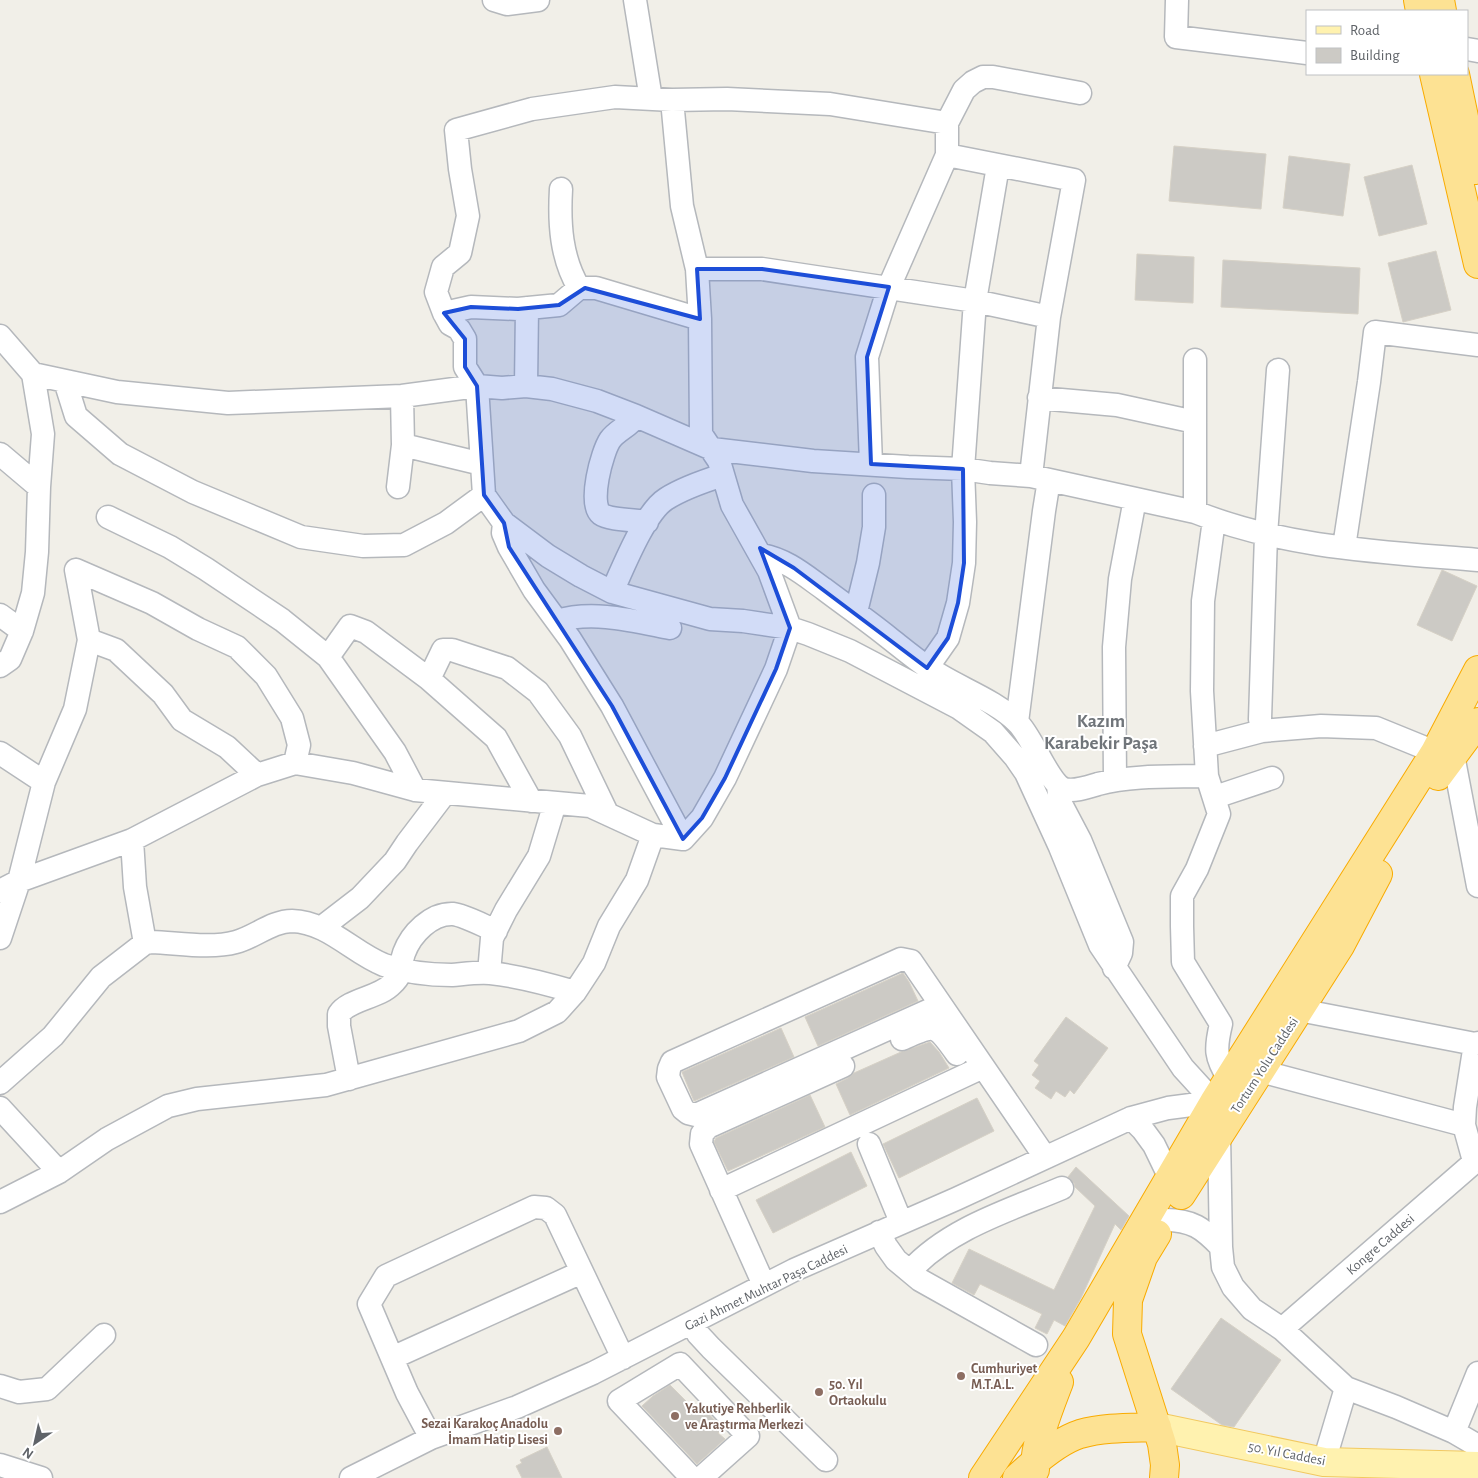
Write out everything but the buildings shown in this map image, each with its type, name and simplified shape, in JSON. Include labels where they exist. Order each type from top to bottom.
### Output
[{"type":"highway","points":[[1434,75],[1478,264]]},
{"type":"highway","points":[[1455,75],[1478,186]]},
{"type":"highway","name":"Tortum Yolu Caddesi","points":[[1164,1478],[1165,1465],[1162,1444],[1127,1334],[1128,1300],[1143,1257],[1219,1134],[1340,946],[1444,754],[1478,670]]},
{"type":"highway","name":"Tortum Yolu Caddesi","points":[[983,1478],[1076,1338],[1229,1079],[1444,754],[1478,722]]},
{"type":"highway","name":"Tortum Yolu Caddesi","points":[[1027,1474],[1076,1338]]},
{"type":"highway","name":"Tortum Yolu Caddesi","points":[[1027,1474],[1079,1435],[1114,1428],[1157,1427]]},
{"type":"main road","name":"50. Yıl Caddesi","points":[[1157,1427],[1324,1462],[1478,1466]]},
{"type":"street","points":[[494,0],[507,4],[538,0]]},
{"type":"street","points":[[636,0],[661,100],[682,206],[697,269],[700,319],[701,434],[719,461],[732,505],[762,555],[780,596],[790,628],[776,669],[724,778],[702,818],[683,838]]},
{"type":"street","points":[[1177,0],[1176,37],[1306,52]]},
{"type":"street","points":[[871,464],[867,357],[889,287],[947,155],[947,123],[964,90],[973,82],[983,77],[1010,79],[1080,92]]},
{"type":"street","points":[[947,123],[830,104],[727,99],[661,100],[614,97],[532,109],[456,130],[468,216],[460,252],[443,267],[436,292],[450,324],[459,329],[465,339],[466,367],[477,386],[484,495],[504,523],[548,556],[612,592],[710,619],[743,621],[790,628],[850,651],[959,708],[993,732],[1026,773],[1060,847],[1100,945],[1182,1068],[1214,1102]]},
{"type":"street","points":[[947,155],[1074,180],[1049,317],[1039,398],[1040,478],[1044,511],[1017,722]]},
{"type":"street","points":[[927,668],[948,638],[958,603],[964,563],[963,469],[975,301],[998,166]]},
{"type":"street","points":[[561,190],[559,214],[565,256],[569,271],[579,288]]},
{"type":"street","points":[[697,269],[762,269],[975,301],[1049,317]]},
{"type":"street","points":[[444,313],[471,307],[518,309],[559,304],[579,288],[596,288],[700,319]]},
{"type":"street","points":[[526,386],[527,308]]},
{"type":"street","points":[[1344,547],[1375,332],[1478,345]]},
{"type":"street","points":[[0,336],[33,374],[43,434],[33,593],[22,631],[10,659],[0,666]]},
{"type":"street","points":[[1195,360],[1195,422],[1204,516],[1202,690],[1204,746],[1207,776],[1219,814],[1197,868],[1182,896],[1183,962],[1221,1024],[1216,1044],[1220,1065],[1229,1079]]},
{"type":"street","points":[[1262,731],[1260,719],[1266,535],[1278,370]]},
{"type":"street","points":[[33,374],[117,392],[228,403],[402,396],[477,386],[502,388],[526,386],[561,391],[597,401],[712,449],[813,461],[963,469],[1040,478],[1204,516],[1266,535],[1344,547],[1478,560]]},
{"type":"street","points":[[65,381],[76,416],[120,454],[193,492],[301,537],[363,546],[404,546],[446,523],[484,495]]},
{"type":"street","points":[[398,487],[403,445],[402,396]]},
{"type":"street","points":[[1039,398],[1117,406],[1195,422]]},
{"type":"street","points":[[636,416],[628,426],[615,434],[606,446],[598,473],[595,504],[598,511],[606,516],[647,522]]},
{"type":"street","points":[[403,445],[482,464]]},
{"type":"street","points":[[0,454],[39,487]]},
{"type":"street","points":[[612,592],[636,540],[664,499],[723,475]]},
{"type":"street","points":[[856,612],[868,563],[874,527],[874,496]]},
{"type":"street","points":[[1115,780],[1114,647],[1120,579],[1135,499]]},
{"type":"street","points":[[108,517],[170,547],[206,569],[282,620],[328,657],[395,752],[415,790]]},
{"type":"street","points":[[504,523],[503,534],[509,547],[534,590],[570,639],[612,706],[683,838]]},
{"type":"street","points":[[762,555],[778,558],[794,568],[856,612],[927,668],[954,685],[989,702],[1017,722],[1033,742],[1051,778],[1058,786],[1069,790],[1115,780],[1146,777],[1207,776]]},
{"type":"street","points":[[0,938],[10,886],[44,782],[75,709],[89,640],[76,570],[152,603],[198,629],[238,647],[266,676],[292,718],[299,745],[296,762]]},
{"type":"street","points":[[0,615],[22,631]]},
{"type":"street","points":[[557,621],[571,616],[595,617],[628,620],[670,628]]},
{"type":"street","points":[[328,657],[350,626],[366,632],[429,679],[496,738],[531,801]]},
{"type":"street","points":[[89,640],[116,650],[163,694],[182,720],[227,747],[256,775]]},
{"type":"street","points":[[429,679],[443,650],[452,650],[507,668],[538,692],[570,736],[607,814]]},
{"type":"street","points":[[1204,746],[1262,731],[1321,726],[1376,728],[1444,754],[1478,886]]},
{"type":"street","points":[[2,756],[44,782]]},
{"type":"street","points":[[10,886],[132,840],[256,775],[296,762],[353,773],[415,790],[590,806],[653,835],[683,838]]},
{"type":"street","points":[[1215,797],[1272,778]]},
{"type":"street","points":[[1058,786],[1060,802],[1080,840],[1122,942],[1121,953],[1114,968]]},
{"type":"street","points":[[321,928],[360,898],[395,862],[445,793]]},
{"type":"street","points":[[489,973],[492,938],[539,856],[555,803]]},
{"type":"street","points":[[0,1202],[59,1172],[107,1139],[168,1106],[197,1099],[326,1085],[519,1031],[557,1012],[576,992],[594,963],[609,926],[637,880],[653,835]]},
{"type":"street","points":[[132,840],[136,887],[145,943]]},
{"type":"street","points":[[349,1079],[339,1026],[339,1014],[345,1008],[392,985],[402,971],[402,958],[412,939],[428,922],[442,915],[454,914],[496,931]]},
{"type":"street","points":[[0,1083],[53,1036],[101,977],[145,943],[217,945],[234,943],[281,922],[294,921],[321,928],[382,964],[402,971],[449,975],[489,973],[545,983],[576,992]]},
{"type":"street","points":[[941,1005],[696,1115],[688,1113],[682,1108],[668,1077],[672,1062],[901,959],[911,961],[941,1005],[977,1070]]},
{"type":"street","points":[[1299,1010],[1477,1043],[1465,1107],[1464,1125],[1476,1160]]},
{"type":"street","points":[[764,1285],[701,1144],[702,1134],[708,1128],[927,1028],[936,1029],[943,1033],[977,1070],[1045,1157]]},
{"type":"street","points":[[721,1190],[977,1070]]},
{"type":"street","points":[[1260,1071],[1464,1125]]},
{"type":"street","name":"Gazi Ahmet Muhtar Paşa Caddesi","points":[[351,1478],[431,1438],[517,1407],[593,1373],[794,1270],[956,1199],[1131,1118],[1168,1108],[1214,1102]]},
{"type":"street","points":[[0,1108],[59,1172]]},
{"type":"street","points":[[1131,1118],[1154,1145],[1170,1178]]},
{"type":"street","points":[[1219,1134],[1220,1247],[1223,1267],[1233,1287],[1252,1309],[1282,1329],[1346,1388],[1454,1432],[1478,1446]]},
{"type":"street","points":[[869,1144],[901,1222]]},
{"type":"street","name":"Kongre Caddesi","points":[[1282,1329],[1476,1160]]},
{"type":"street","points":[[910,1272],[929,1252],[961,1231],[1062,1188]]},
{"type":"street","points":[[431,1438],[407,1393],[369,1304],[386,1276],[534,1207],[546,1208],[555,1215],[623,1358]]},
{"type":"street","points":[[1165,1220],[1179,1220],[1198,1227],[1208,1234],[1220,1247]]},
{"type":"street","points":[[879,1232],[891,1253],[920,1280],[1036,1345]]},
{"type":"street","points":[[392,1358],[582,1272]]},
{"type":"street","points":[[692,1323],[698,1334],[732,1369],[826,1460]]},
{"type":"street","points":[[0,1386],[19,1392],[47,1389],[104,1335]]},
{"type":"street","points":[[692,1478],[619,1400],[680,1364],[748,1436],[701,1478]]},
{"type":"street","points":[[706,1390],[732,1369]]},
{"type":"street","points":[[1454,1432],[1478,1373]]},
{"type":"street","points":[[1324,1462],[1346,1388]]},
{"type":"street","points":[[0,1465],[41,1478]]},
{"type":"highlighted area","points":[[697,269],[762,269],[889,287],[867,357],[871,464],[963,469],[964,563],[958,603],[948,638],[927,668],[794,568],[760,548],[790,628],[776,669],[725,778],[702,818],[683,839],[612,706],[509,547],[504,523],[484,495],[477,386],[465,367],[465,339],[444,313],[471,307],[518,309],[559,305],[585,288],[700,319]]},
{"type":"place","name":"Cumhuriyet M.T.A.L.","points":[[961,1376]]},
{"type":"place","name":"50. Yıl Ortaokulu","points":[[819,1392]]},
{"type":"place","name":"Yakutiye Rehberlik ve Araştırma Merkezi","points":[[675,1416]]},
{"type":"place","name":"Sezai Karakoç Anadolu İmam Hatip Lisesi","points":[[558,1431]]},
{"type":"district","name":"Kazım Karabekir Paşa","points":[[1101,731]]}]
